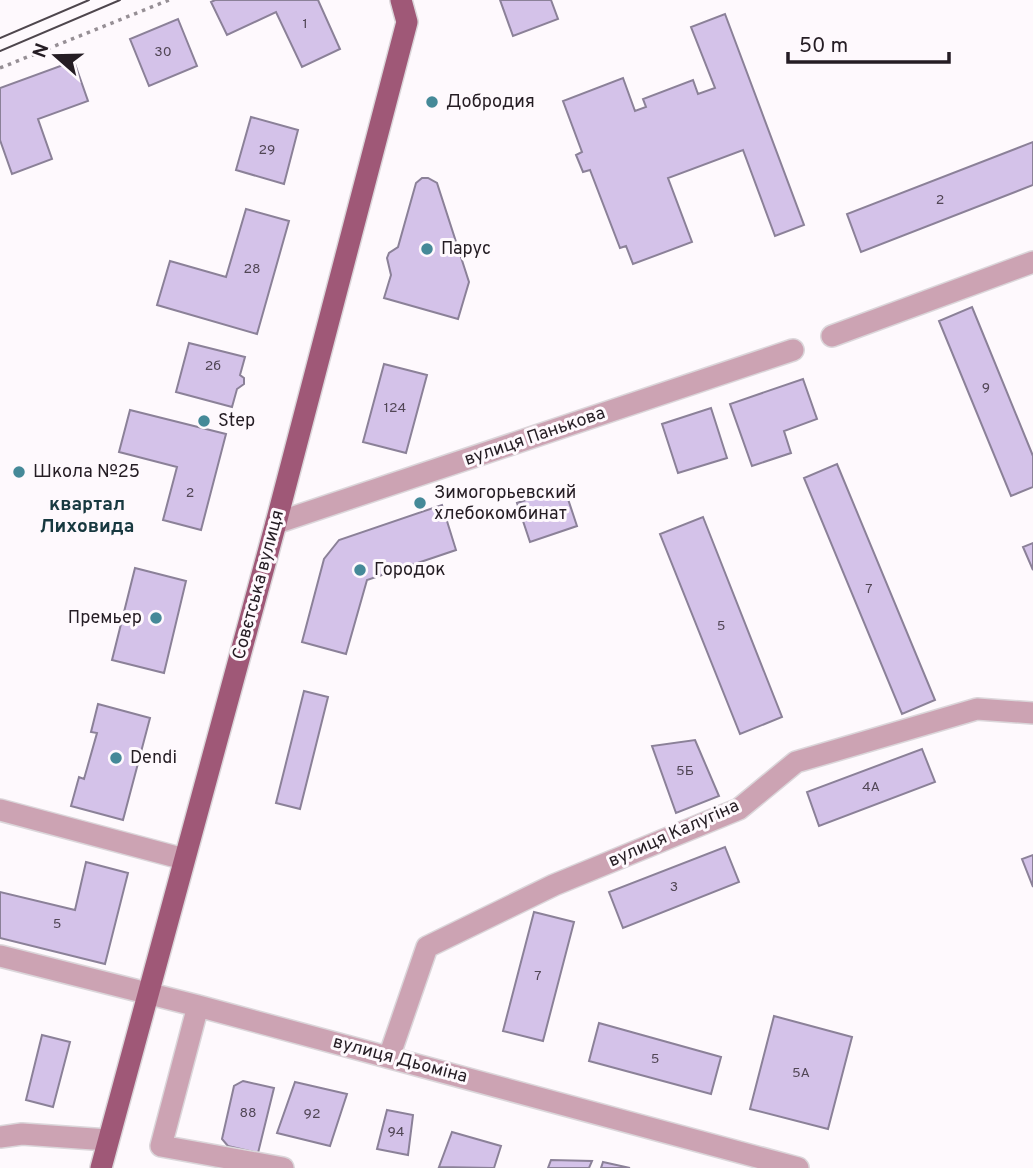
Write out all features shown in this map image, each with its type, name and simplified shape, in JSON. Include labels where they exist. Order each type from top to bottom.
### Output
[{"type":"main road","name":"Совєтська вулиця","points":[[101,1168],[276,523],[407,22],[401,0]]},
{"type":"street","points":[[832,336],[1033,262]]},
{"type":"street","name":"вулиця Панькова","points":[[276,523],[793,350]]},
{"type":"street","name":"вулиця Калугіна","points":[[389,1057],[427,947],[554,885],[739,808],[796,762],[977,709],[1033,713]]},
{"type":"street","points":[[0,810],[184,859]]},
{"type":"street","name":"вулиця Дьоміна","points":[[0,957],[148,992],[798,1168]]},
{"type":"street","points":[[198,1006],[161,1146],[284,1168]]},
{"type":"street","points":[[0,1137],[22,1134],[108,1140]]},
{"type":"path","points":[[0,68],[169,0]]},
{"type":"building","points":[[318,0],[340,49],[302,67],[276,12],[227,35],[211,2]]},
{"type":"building","points":[[500,0],[551,0],[558,19],[513,36]]},
{"type":"building","points":[[725,14],[804,225],[775,236],[743,150],[668,178],[692,242],[633,264],[626,246],[620,248],[590,170],[583,172],[576,155],[582,152],[563,101],[623,78],[635,111],[646,107],[643,99],[693,80],[698,94],[715,88],[691,27]]},
{"type":"building","points":[[178,19],[197,66],[149,86],[130,39]]},
{"type":"building","points":[[74,61],[88,101],[38,119],[52,159],[12,174],[0,140],[0,88]]},
{"type":"building","points":[[251,117],[298,130],[284,184],[236,170]]},
{"type":"building","points":[[1033,142],[1033,185],[861,252],[847,214]]},
{"type":"building","name":"Парус","points":[[422,178],[437,183],[469,282],[458,319],[384,298],[391,275],[387,258],[389,253],[398,247],[416,183]]},
{"type":"building","points":[[246,209],[289,221],[257,334],[157,305],[170,261],[226,277]]},
{"type":"building","points":[[972,307],[1033,456],[1033,487],[1011,496],[939,321]]},
{"type":"building","points":[[189,343],[245,357],[240,375],[244,378],[244,384],[237,389],[232,407],[176,392]]},
{"type":"building","points":[[384,364],[427,375],[406,453],[363,442]]},
{"type":"building","points":[[803,379],[817,419],[784,431],[791,453],[752,466],[730,404]]},
{"type":"building","points":[[711,408],[727,458],[678,473],[662,424]]},
{"type":"building","points":[[130,410],[226,434],[201,530],[163,520],[177,467],[119,452]]},
{"type":"building","points":[[837,464],[935,700],[902,714],[804,478]]},
{"type":"building","points":[[564,487],[577,526],[530,542],[517,503]]},
{"type":"building","name":"Городок","points":[[442,505],[456,550],[367,580],[346,654],[302,642],[324,559],[339,540]]},
{"type":"building","points":[[703,517],[782,717],[740,734],[660,534]]},
{"type":"building","points":[[1033,543],[1033,570],[1023,547]]},
{"type":"building","points":[[135,568],[186,581],[164,673],[112,660]]},
{"type":"building","points":[[304,691],[328,697],[300,809],[276,803]]},
{"type":"building","points":[[98,704],[150,718],[123,820],[71,806],[79,777],[84,779],[97,733],[91,732]]},
{"type":"building","points":[[695,740],[719,796],[676,813],[652,746]]},
{"type":"building","points":[[922,749],[935,782],[819,826],[807,792]]},
{"type":"building","points":[[725,847],[739,882],[623,928],[609,892]]},
{"type":"building","points":[[1033,855],[1033,887],[1022,859]]},
{"type":"building","points":[[86,862],[128,873],[105,964],[0,938],[0,892],[75,910]]},
{"type":"building","points":[[534,912],[574,922],[543,1041],[503,1031]]},
{"type":"building","points":[[774,1016],[852,1037],[828,1129],[750,1109]]},
{"type":"building","points":[[599,1023],[721,1057],[711,1094],[589,1061]]},
{"type":"building","points":[[42,1035],[70,1042],[53,1107],[26,1100]]},
{"type":"building","points":[[243,1081],[274,1088],[258,1153],[228,1146],[222,1139],[234,1086]]},
{"type":"building","points":[[295,1082],[347,1094],[330,1146],[277,1133]]},
{"type":"building","points":[[387,1110],[413,1115],[408,1155],[377,1149]]},
{"type":"building","points":[[452,1132],[501,1146],[494,1168],[439,1167]]},
{"type":"building","points":[[551,1160],[592,1161],[589,1168],[548,1168]]},
{"type":"building","points":[[603,1162],[630,1168],[601,1168]]},
{"type":"tram line","points":[[0,38],[89,0]]},
{"type":"tram line","points":[[0,51],[120,0]]},
{"type":"place","name":"Добродия","points":[[432,102]]},
{"type":"place","name":"Парус","points":[[427,249]]},
{"type":"place","name":"Step","points":[[204,421]]},
{"type":"place","name":"Школа №25","points":[[19,472]]},
{"type":"place","name":"Зимогорьевский хлебокомбинат","points":[[420,503]]},
{"type":"place","name":"Городок","points":[[360,570]]},
{"type":"place","name":"Премьер","points":[[156,618]]},
{"type":"place","name":"Dendi","points":[[116,758]]},
{"type":"district","name":"квартал Лиховида","points":[[87,516]]}]
